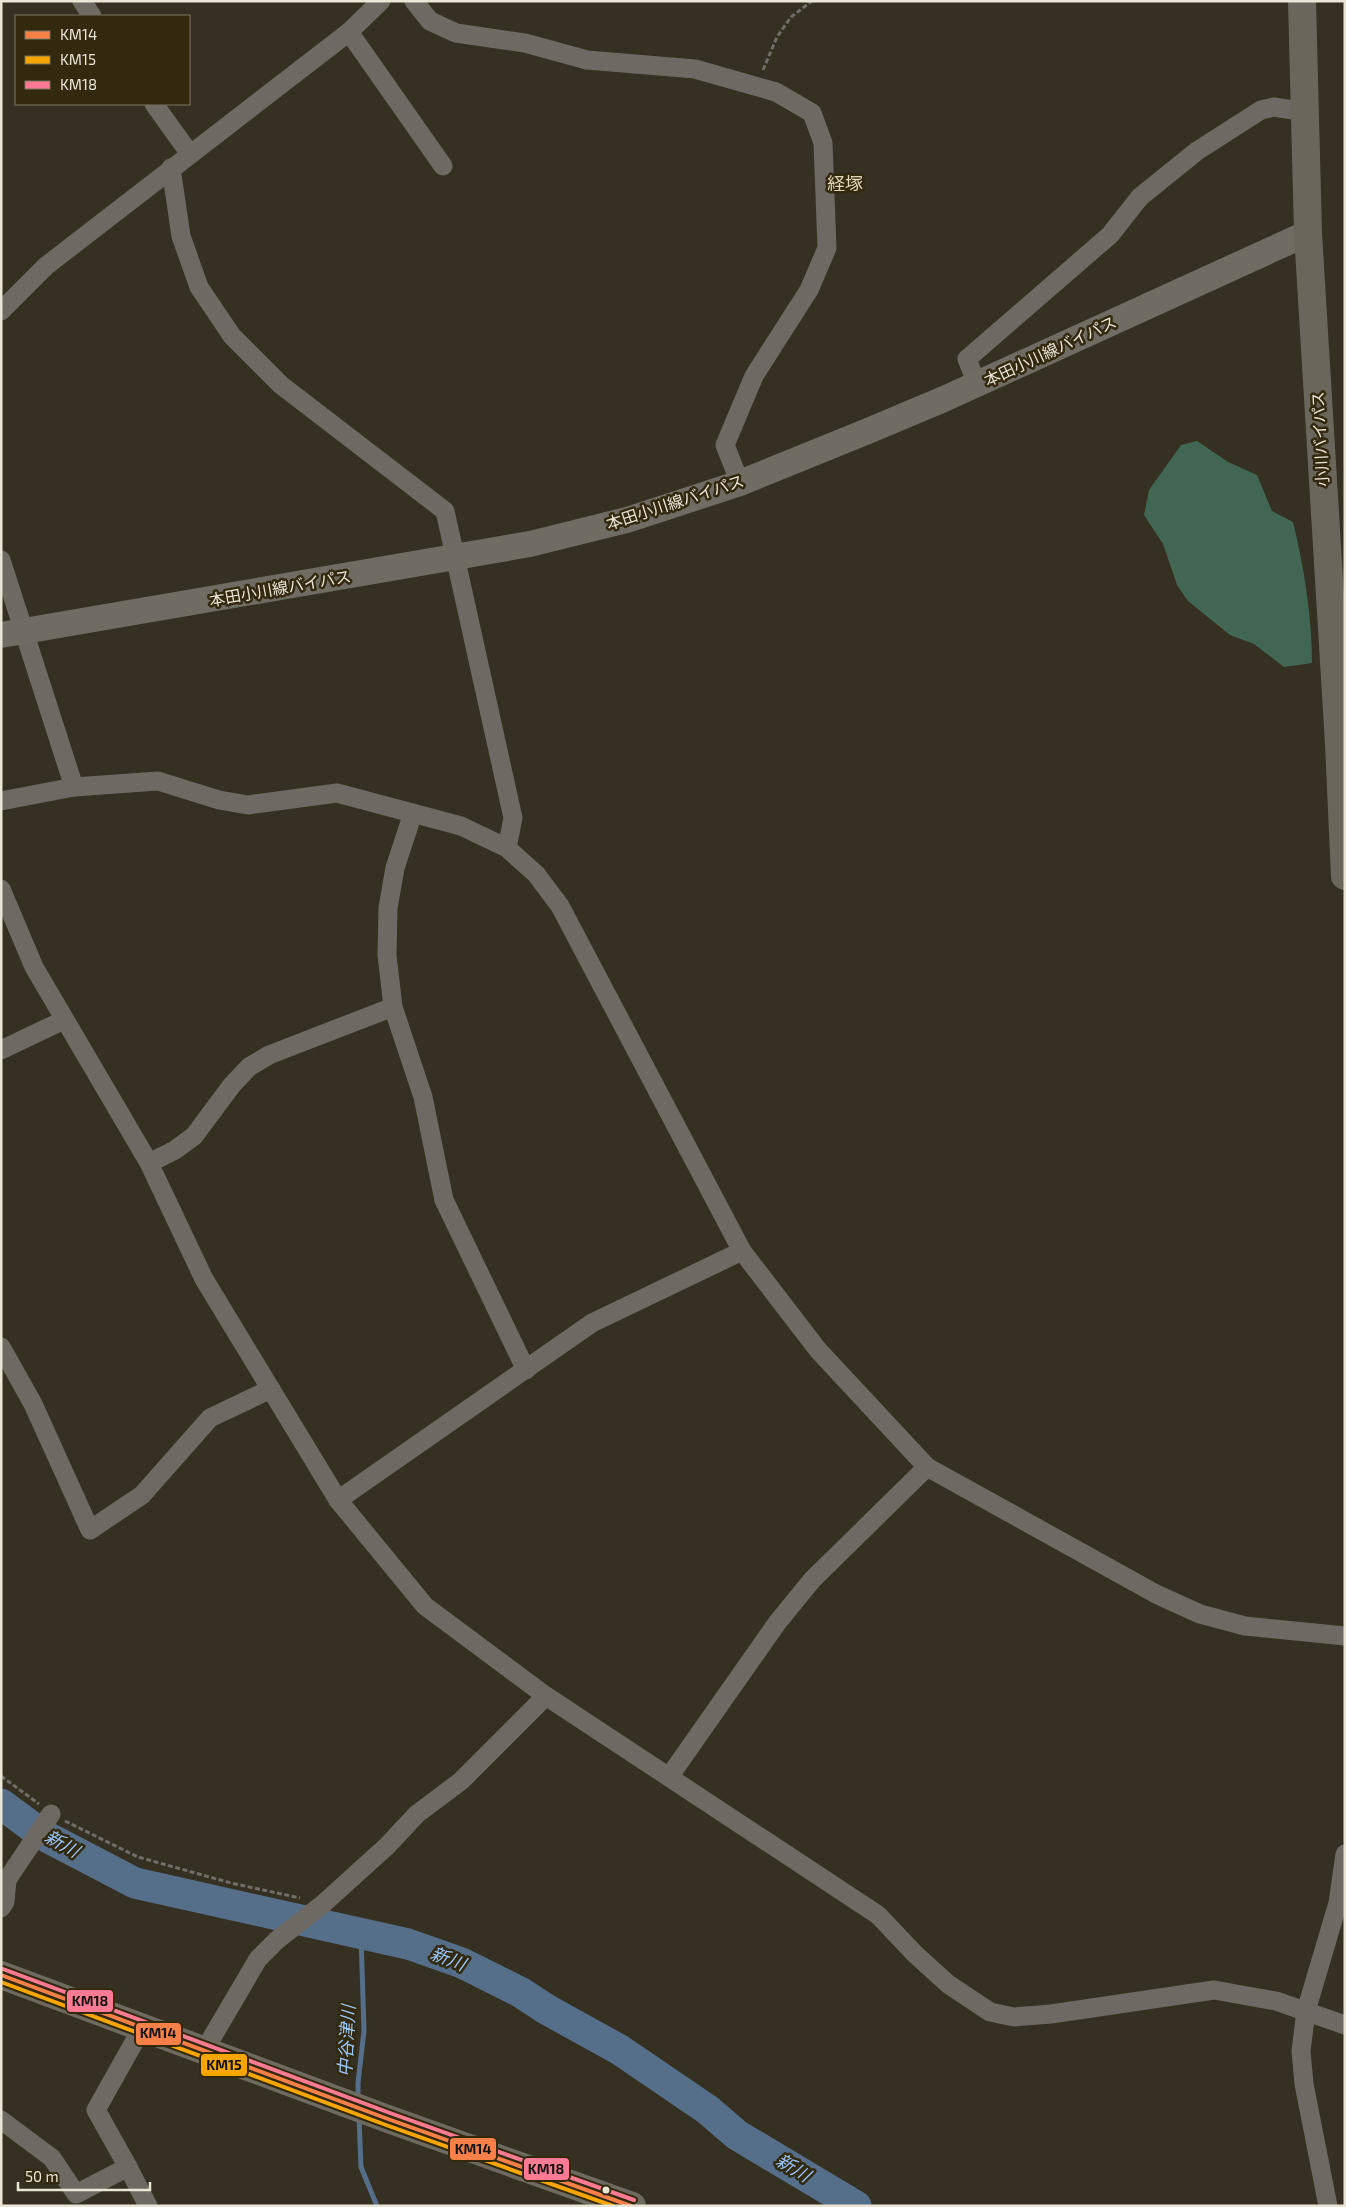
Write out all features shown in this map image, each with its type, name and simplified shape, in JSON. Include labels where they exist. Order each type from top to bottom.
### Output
[{"type":"highway","name":"小川バイパス","points":[[1302,1],[1308,233],[1338,725],[1345,876]]},
{"type":"main road","name":"本田小川線バイパス","points":[[13,633],[530,544],[627,520],[740,483],[868,431],[977,384],[1308,233]]},
{"type":"main road","points":[[1,1975],[562,2183],[632,2206]]},
{"type":"street","points":[[82,1],[91,15]]},
{"type":"street","points":[[1,311],[46,266],[349,32],[381,1]]},
{"type":"street","points":[[414,1],[430,21],[456,33],[525,42],[587,60],[695,69],[776,92],[812,113],[823,143],[827,248],[809,290],[754,376],[725,445],[740,483]]},
{"type":"street","points":[[349,32],[443,166]]},
{"type":"street","points":[[155,105],[190,154]]},
{"type":"street","points":[[977,384],[967,359],[1110,235],[1140,197],[1197,151],[1261,110],[1274,107],[1306,112]]},
{"type":"street","points":[[172,168],[181,236],[199,287],[232,336],[281,385],[445,511],[513,818],[507,848]]},
{"type":"street","points":[[1,560],[13,633],[74,787]]},
{"type":"street","points":[[1,801],[74,787],[158,781],[219,800],[248,804],[337,793],[462,826],[507,848],[536,874],[560,906],[742,1251],[818,1350],[927,1467],[1156,1594],[1200,1614],[1245,1626],[1345,1636]]},
{"type":"street","points":[[412,813],[395,868],[388,908],[387,955],[394,1007],[423,1097],[444,1200],[526,1370]]},
{"type":"street","points":[[1,889],[34,967],[149,1163],[204,1279],[338,1500],[426,1606],[546,1696],[878,1915],[915,1954],[948,1984],[990,2012],[1014,2017],[1051,2014],[1214,1990],[1276,2001],[1345,2025]]},
{"type":"street","points":[[149,1163],[175,1150],[194,1136],[232,1085],[249,1067],[269,1055],[394,1007]]},
{"type":"street","points":[[1,1050],[64,1020]]},
{"type":"street","points":[[338,1500],[592,1324],[742,1251]]},
{"type":"street","points":[[1,1347],[33,1404],[90,1530],[142,1495],[210,1418],[271,1389]]},
{"type":"street","points":[[670,1777],[771,1630],[812,1580],[927,1467]]},
{"type":"street","points":[[204,2051],[258,1959],[277,1940],[323,1904],[387,1846],[417,1814],[461,1781],[546,1696]]},
{"type":"street","points":[[1,1908],[5,1902],[7,1880],[51,1814]]},
{"type":"street","points":[[1328,2206],[1304,2084],[1301,2051],[1306,2011],[1338,1903],[1345,1854]]},
{"type":"street","points":[[142,2028],[96,2110],[148,2206]]},
{"type":"street","points":[[1,2120],[52,2158],[76,2194],[128,2167]]},
{"type":"path","points":[[756,86],[778,37],[791,17],[812,1]]},
{"type":"path","points":[[1,1776],[51,1814],[138,1857],[231,1883],[323,1904]]},
{"type":"green space","points":[[1197,441],[1228,462],[1257,475],[1272,511],[1293,522],[1307,592],[1312,663],[1284,667],[1254,644],[1230,635],[1188,601],[1177,585],[1163,544],[1144,515],[1149,490],[1181,445]]},
{"type":"waterway","name":"新川","points":[[1,1804],[43,1835],[135,1883],[408,1944],[462,1963],[520,1992],[546,2009],[620,2050],[708,2110],[737,2135],[856,2206]]},
{"type":"waterway","name":"中谷津川","points":[[358,2098],[364,2031],[361,1934]]},
{"type":"waterway","name":"中谷津川","points":[[359,2117],[361,2167],[377,2206]]},
{"type":"transit line","name":"KM18","points":[[3,1969],[390,2113],[634,2200]]},
{"type":"transit line","name":"KM14","points":[[1,1975],[388,2119],[631,2206]]},
{"type":"transit line","name":"KM15","points":[[1,1982],[386,2125],[613,2206]]},
{"type":"district","name":"経塚","points":[[845,184]]}]
